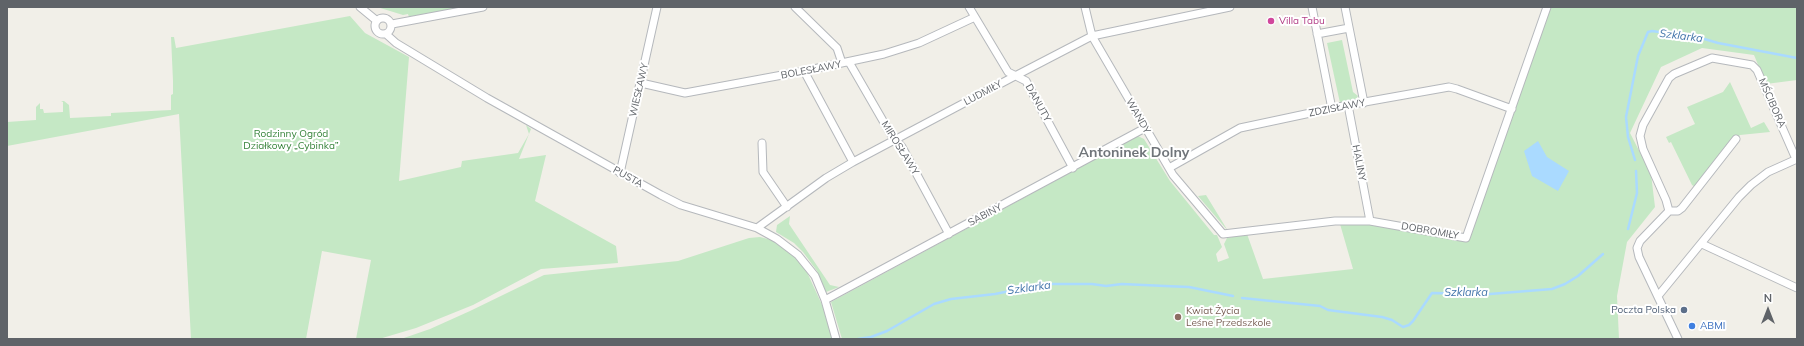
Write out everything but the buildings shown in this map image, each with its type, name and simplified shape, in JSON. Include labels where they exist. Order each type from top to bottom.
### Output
[{"type":"street","points":[[360,7],[377,20]]},
{"type":"street","points":[[392,24],[482,7]]},
{"type":"street","name":"WIESŁAWY","points":[[620,173],[642,83],[657,7]]},
{"type":"street","name":"MIROSŁAWY","points":[[795,7],[837,48],[895,140],[902,147],[949,234]]},
{"type":"street","name":"DANUTY","points":[[970,7],[1008,72],[1026,81],[1073,168]]},
{"type":"street","name":"WANDY","points":[[1085,7],[1092,36],[1169,168],[1223,234]]},
{"type":"street","name":"LUDMIŁY","points":[[757,228],[826,178],[853,162],[1092,36],[1230,7]]},
{"type":"street","points":[[1312,7],[1332,109]]},
{"type":"street","points":[[1345,7],[1364,103]]},
{"type":"street","name":"DOBROMIŁY","points":[[1223,234],[1335,221],[1370,221],[1466,238],[1547,7]]},
{"type":"street","points":[[382,17],[388,19],[392,24],[390,32],[386,34],[378,32],[375,26],[377,20],[382,17]]},
{"type":"street","name":"BOLESŁAWY","points":[[642,83],[685,93],[846,63],[919,43],[975,17]]},
{"type":"street","points":[[1317,34],[1349,28]]},
{"type":"street","name":"PUSTA","points":[[386,34],[396,43],[487,98],[620,173],[681,205],[757,228],[777,238],[804,261],[815,276],[836,339]]},
{"type":"street","name":"MŚCIBORA","points":[[1658,296],[1750,185],[1768,172],[1797,159],[1756,68],[1746,63],[1720,58],[1706,59],[1674,74],[1669,78],[1641,131],[1640,136],[1643,149],[1666,200],[1669,211]]},
{"type":"street","points":[[804,71],[853,162]]},
{"type":"street","name":"ZDZISŁAWY","points":[[1169,168],[1240,128],[1449,87],[1457,88],[1512,109]]},
{"type":"street","name":"HALINY","points":[[1348,106],[1370,221]]},
{"type":"street","name":"SABINY","points":[[824,300],[1073,168],[1145,128]]},
{"type":"street","points":[[1678,339],[1639,257],[1637,248],[1640,241],[1669,211],[1678,211],[1682,208],[1736,139]]},
{"type":"street","points":[[762,143],[763,172],[787,207]]},
{"type":"street","points":[[1702,244],[1797,288]]},
{"type":"green space","points":[[377,7],[462,7],[409,17],[408,14],[403,15]]},
{"type":"green space","points":[[1547,7],[1797,7],[1797,80],[1766,84],[1754,55],[1702,48],[1661,67],[1630,133],[1651,174],[1655,207],[1627,242],[1617,296],[1619,339],[842,339],[831,302],[1138,136],[1144,139],[1170,181],[1214,235],[1217,235],[1222,247],[1216,254],[1218,262],[1229,258],[1224,244],[1227,238],[1247,234],[1263,279],[1353,269],[1340,224],[1369,223],[1465,241]]},
{"type":"green space","name":"Rodzinny Ogród Działkowy „Cybinka”","points":[[350,16],[365,33],[409,57],[399,181],[461,167],[462,161],[518,153],[529,134],[519,159],[546,155],[535,201],[616,246],[618,263],[541,269],[473,305],[416,328],[379,339],[356,339],[371,260],[322,251],[306,339],[191,339],[179,114],[7,146],[7,122],[36,120],[36,107],[40,103],[40,109],[43,109],[44,113],[63,112],[63,102],[61,101],[64,101],[69,105],[70,118],[111,116],[111,113],[171,110],[173,81],[171,37],[174,37],[176,48]]},
{"type":"green space","points":[[1342,40],[1353,92],[1358,96],[1354,102],[1340,103],[1327,43]]},
{"type":"green space","points":[[1730,82],[1751,128],[1764,122],[1770,132],[1740,135],[1697,188],[1692,185],[1671,142],[1669,143],[1666,137],[1695,124],[1687,107],[1723,92]]},
{"type":"green space","points":[[526,125],[531,129],[529,134]]},
{"type":"green space","points":[[1206,195],[1228,231],[1198,196]]},
{"type":"green space","points":[[790,216],[789,224],[830,285],[839,287],[826,292],[817,271],[803,252],[794,243],[776,232],[777,225]]},
{"type":"green space","points":[[760,237],[772,240],[800,261],[806,270],[823,307],[832,339],[401,339],[430,329],[544,275],[678,261],[749,238]]},
{"type":"water","points":[[1538,141],[1547,157],[1569,171],[1558,191],[1532,176],[1524,151]]},
{"type":"waterway","name":"Szklarka","points":[[1635,160],[1628,137],[1626,117],[1638,56],[1648,32],[1652,31],[1701,38],[1718,43],[1797,58]]},
{"type":"waterway","name":"Szklarka","points":[[1628,229],[1637,193],[1636,171]]},
{"type":"waterway","name":"Szklarka","points":[[1242,298],[1320,306],[1328,310],[1382,317],[1392,320],[1403,327],[1409,325],[1413,321],[1432,293],[1490,294],[1552,289],[1565,284],[1578,276],[1603,254]]},
{"type":"waterway","name":"Szklarka","points":[[858,339],[871,337],[887,331],[934,304],[951,299],[995,294],[1044,284],[1092,284],[1106,286],[1122,284],[1189,287],[1233,296]]},
{"type":"place","name":"Villa Tabu","points":[[1271,21]]},
{"type":"place","name":"Poczta Polska","points":[[1684,310]]},
{"type":"place","name":"Kwiat Życia Leśne Przedszkole","points":[[1178,317]]},
{"type":"place","name":"ABMI","points":[[1692,326]]},
{"type":"district","name":"Antoninek Dolny","points":[[1134,153]]}]
